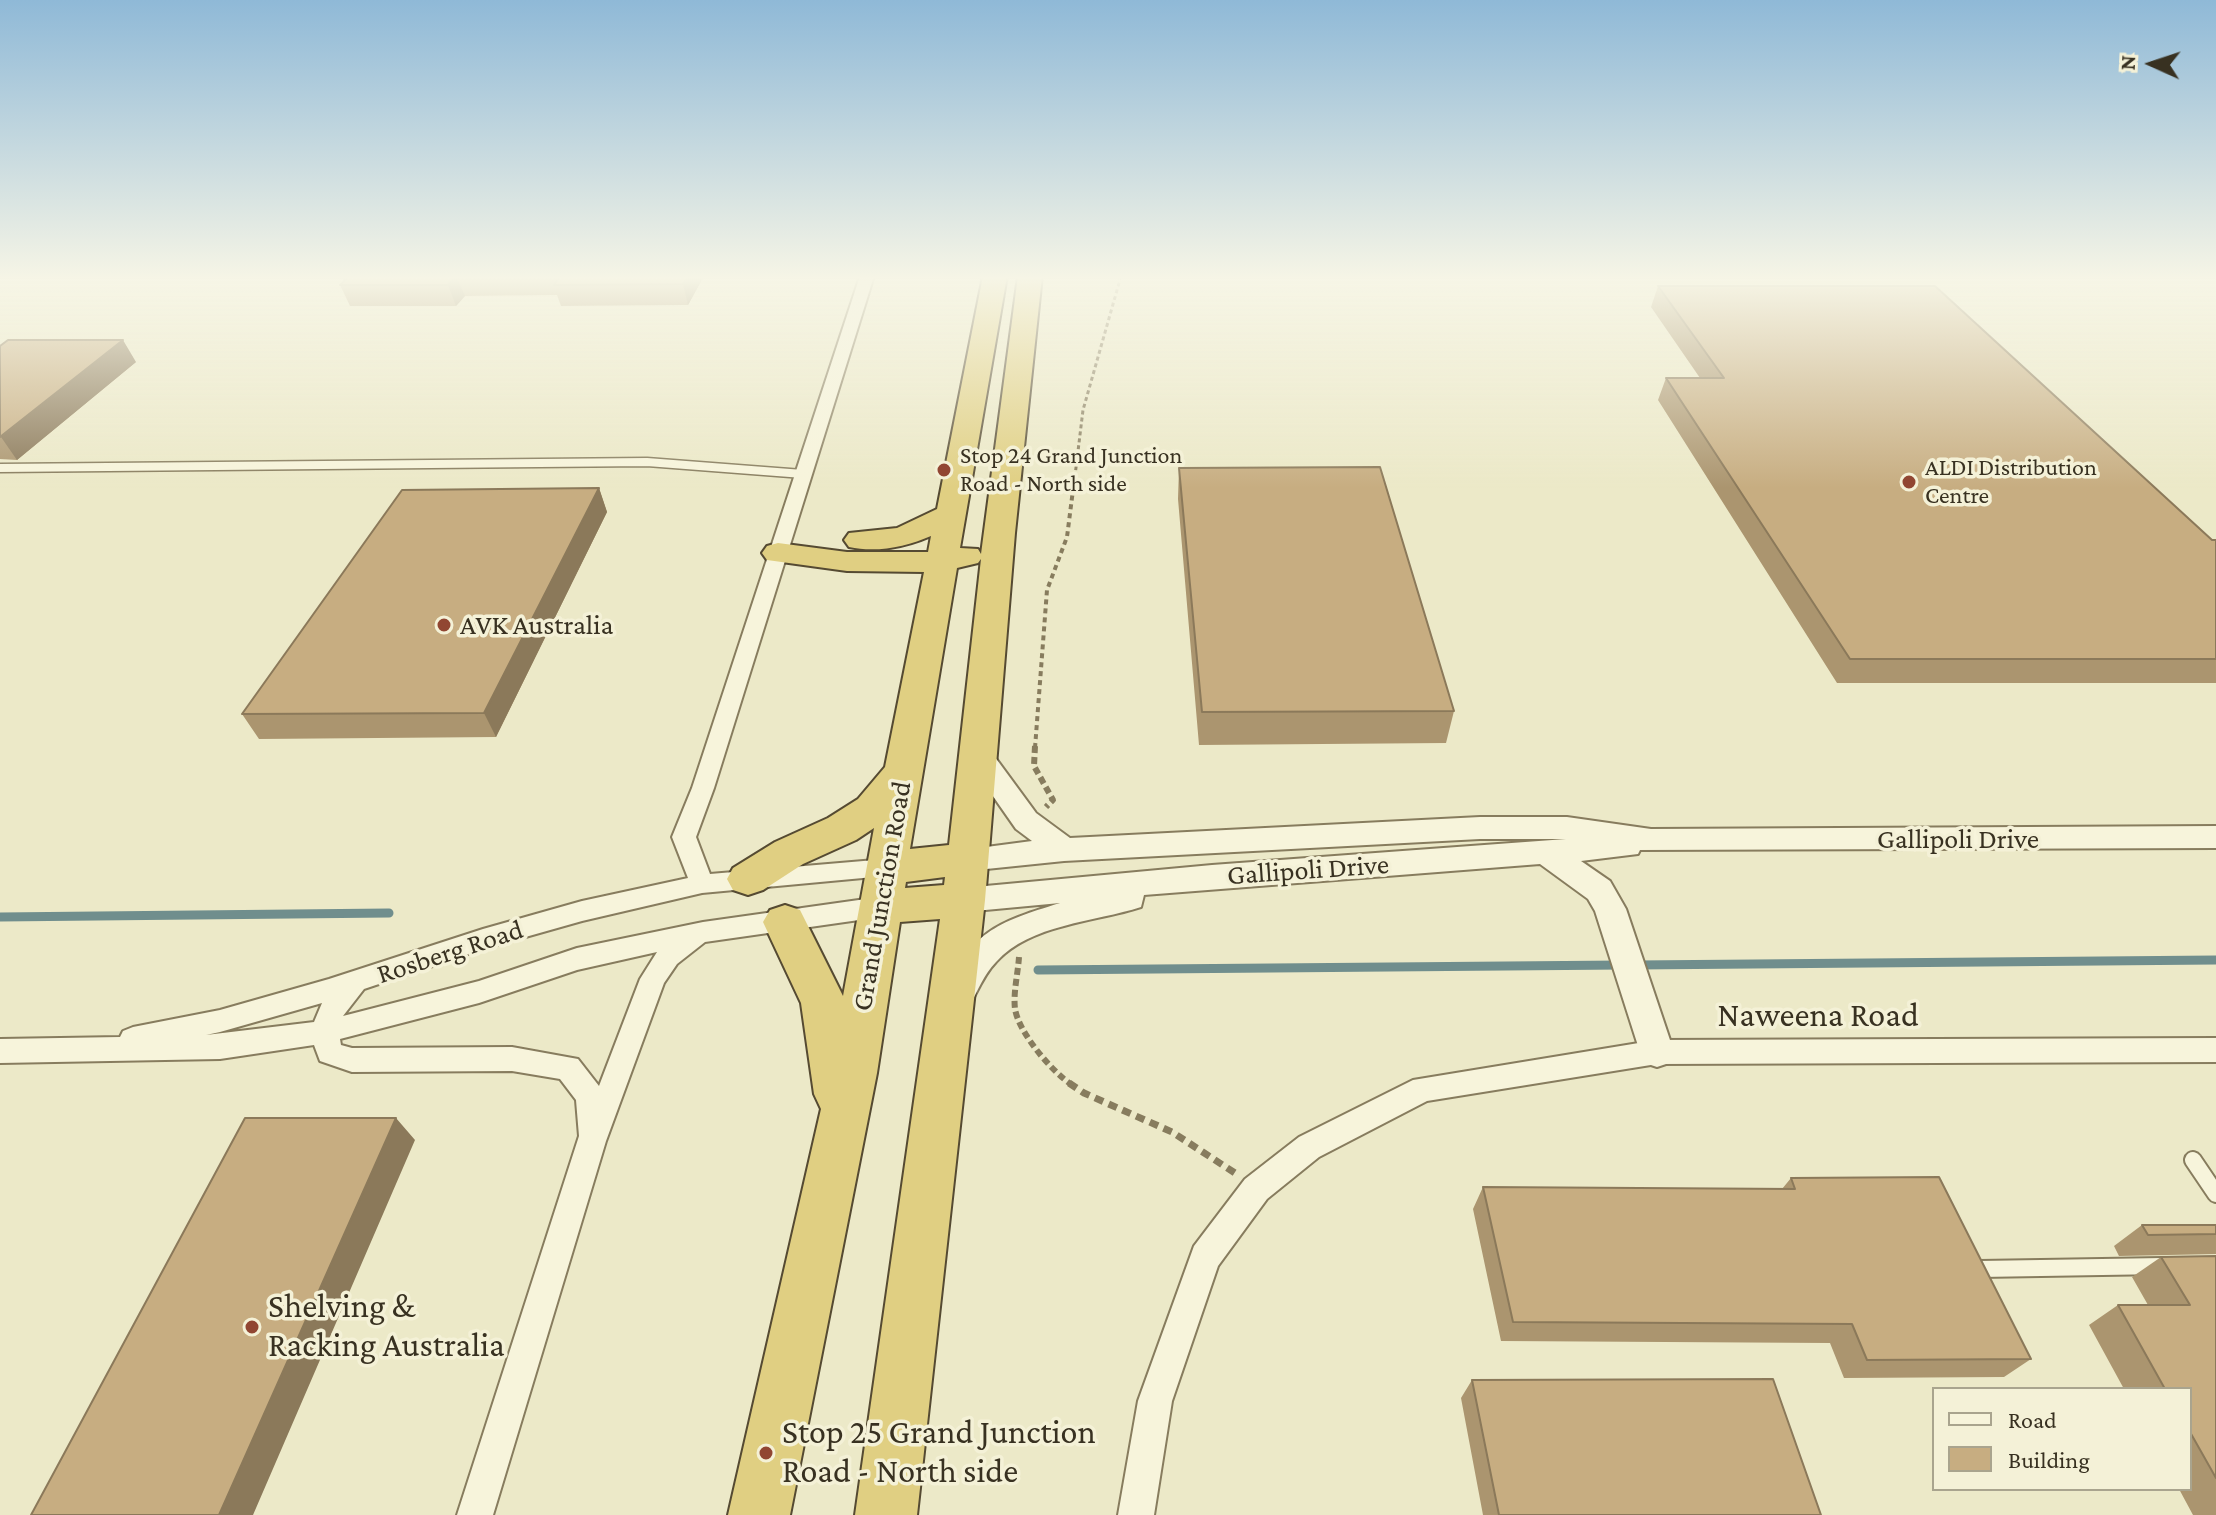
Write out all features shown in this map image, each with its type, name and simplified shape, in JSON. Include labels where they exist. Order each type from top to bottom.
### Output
[{"type":"highway","name":"Grand Junction Road","points":[[759,1515],[843,1120],[903,771],[982,347]]},
{"type":"highway","points":[[886,1515],[951,1008],[979,756],[999,533],[1021,347]]},
{"type":"highway","points":[[778,553],[827,539],[900,539],[951,513]]},
{"type":"highway","points":[[778,553],[817,560],[943,562],[973,555],[999,533]]},
{"type":"highway","points":[[748,879],[789,853],[842,829],[872,809],[903,771]]},
{"type":"highway","points":[[884,887],[965,880]]},
{"type":"highway","points":[[785,922],[824,1003],[843,1120]]},
{"type":"street","points":[[702,884],[684,837],[703,788],[844,347]]},
{"type":"street","points":[[979,756],[1026,821],[1064,850]]},
{"type":"street","name":"Gallipoli Drive","points":[[965,880],[1064,850],[1480,828],[1567,828],[1651,840],[2216,837]]},
{"type":"street","name":"Gallipoli Drive","points":[[965,880],[1212,877],[1616,850],[1651,840]]},
{"type":"street","points":[[1547,853],[1599,890],[1610,909],[1657,1052]]},
{"type":"street","points":[[951,1008],[974,967],[993,945],[1049,919],[1212,877]]},
{"type":"street","name":"Rosberg Road","points":[[8,1050],[122,1041],[220,1021],[355,983],[483,939],[582,911],[702,884],[748,879],[884,887]]},
{"type":"street","name":"Rosberg Road","points":[[8,1050],[220,1047],[324,1032],[479,992],[577,959],[703,932],[785,922],[884,887]]},
{"type":"street","points":[[475,1515],[592,1141],[653,979],[668,957],[703,932]]},
{"type":"street","points":[[355,983],[333,1006],[324,1032],[330,1053],[352,1060],[512,1059],[568,1068],[590,1096],[592,1141]]},
{"type":"street","name":"Naweena Road","points":[[1136,1515],[1155,1401],[1205,1257],[1256,1189],[1309,1147],[1423,1089],[1657,1052],[2216,1050]]},
{"type":"lane","points":[[0,468],[647,462],[803,474]]},
{"type":"lane","points":[[2193,1160],[2216,1194]]},
{"type":"lane","points":[[1980,1269],[2185,1265]]},
{"type":"path","points":[[1047,590],[1067,537],[1083,410],[1101,347]]},
{"type":"building","points":[[0,347],[115,347],[0,437]]},
{"type":"building","name":"ALDI Distribution Centre","points":[[1702,347],[2001,347],[2212,540],[2216,540],[2216,659],[1850,659],[1666,378],[1724,378]]},
{"type":"building","points":[[1380,467],[1454,711],[1202,712],[1179,468]]},
{"type":"building","name":"AVK Australia","points":[[599,488],[484,713],[242,714],[402,490]]},
{"type":"building","name":"Shelving & Racking Australia","points":[[245,1118],[396,1118],[219,1515],[31,1515]]},
{"type":"building","points":[[1939,1177],[2031,1359],[1867,1360],[1852,1324],[1513,1322],[1483,1187],[1795,1189],[1791,1178]]},
{"type":"building","points":[[2142,1225],[2216,1225],[2216,1234],[2148,1235]]},
{"type":"building","points":[[2216,1256],[2216,1478],[2192,1436],[2192,1387],[2164,1387],[2118,1305],[2190,1305],[2161,1257]]},
{"type":"building","points":[[1773,1379],[1821,1515],[1499,1515],[1472,1380]]},
{"type":"waterway","points":[[0,917],[389,913]]},
{"type":"waterway","points":[[1637,965],[2216,960]]},
{"type":"waterway","points":[[1038,970],[1623,965]]},
{"type":"place","name":"Stop 24 Grand Junction Road - North side","points":[[944,470]]},
{"type":"place","name":"ALDI Distribution Centre","points":[[1909,482]]},
{"type":"place","name":"AVK Australia","points":[[444,625]]},
{"type":"place","name":"Shelving & Racking Australia","points":[[252,1327]]},
{"type":"place","name":"Stop 25 Grand Junction Road - North side","points":[[766,1453]]}]
